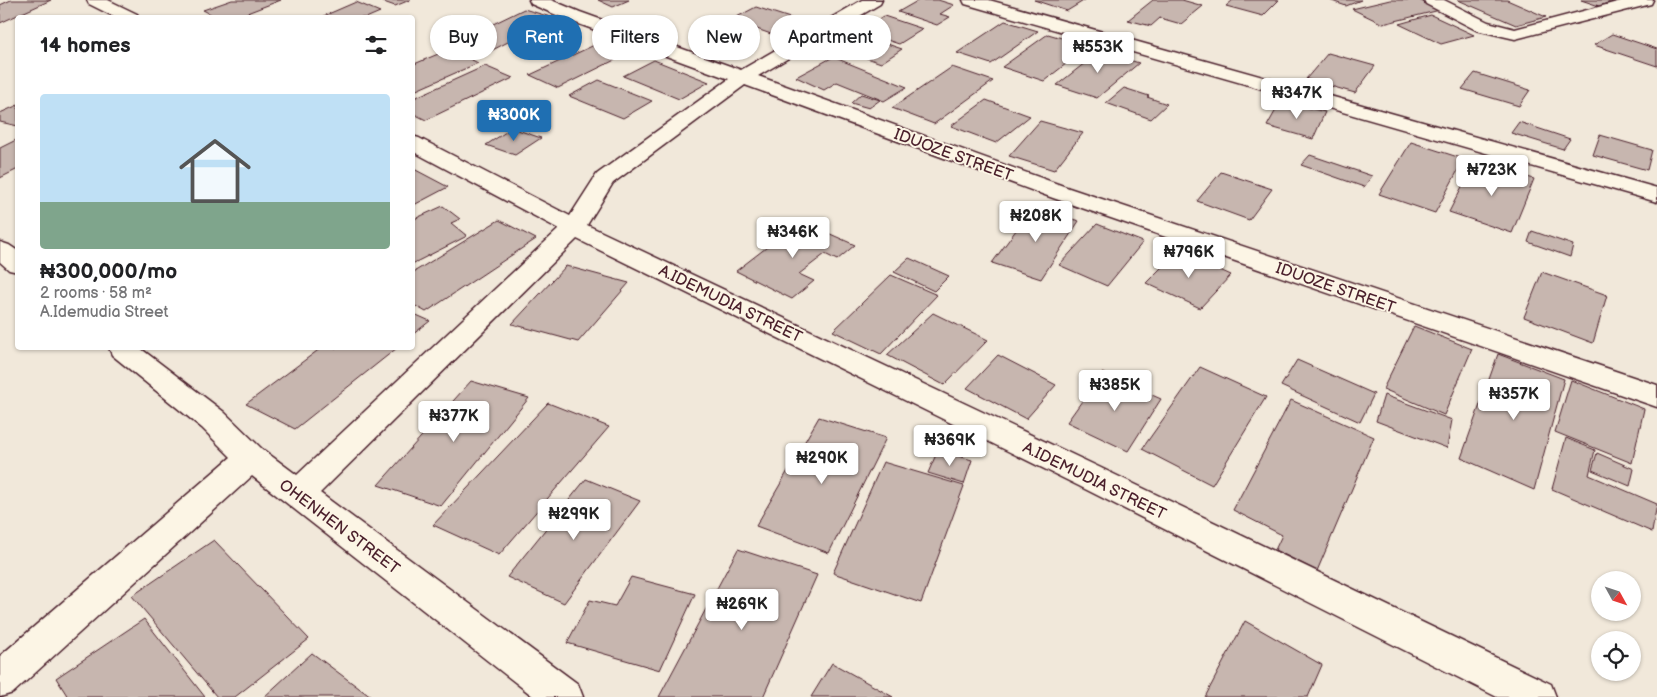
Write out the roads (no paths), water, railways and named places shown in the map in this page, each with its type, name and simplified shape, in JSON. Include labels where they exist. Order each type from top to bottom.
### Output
[{"type":"street","points":[[95,0],[125,15]]},
{"type":"street","name":"IDUOZE STREET","points":[[537,0],[574,16],[1061,193],[1657,396]]},
{"type":"street","points":[[298,494],[574,228],[605,179],[743,77],[874,0]]},
{"type":"street","points":[[971,0],[1657,196]]},
{"type":"street","points":[[1432,0],[1480,26],[1496,32],[1515,34],[1645,0]]},
{"type":"street","name":"A.IDEMUDIA STREET","points":[[415,144],[574,228],[1099,481],[1536,697]]},
{"type":"street","points":[[0,250],[15,262]]},
{"type":"street","name":"OHENHEN STREET","points":[[125,350],[213,420],[250,458],[549,693]]},
{"type":"street","points":[[0,680],[250,458]]}]
